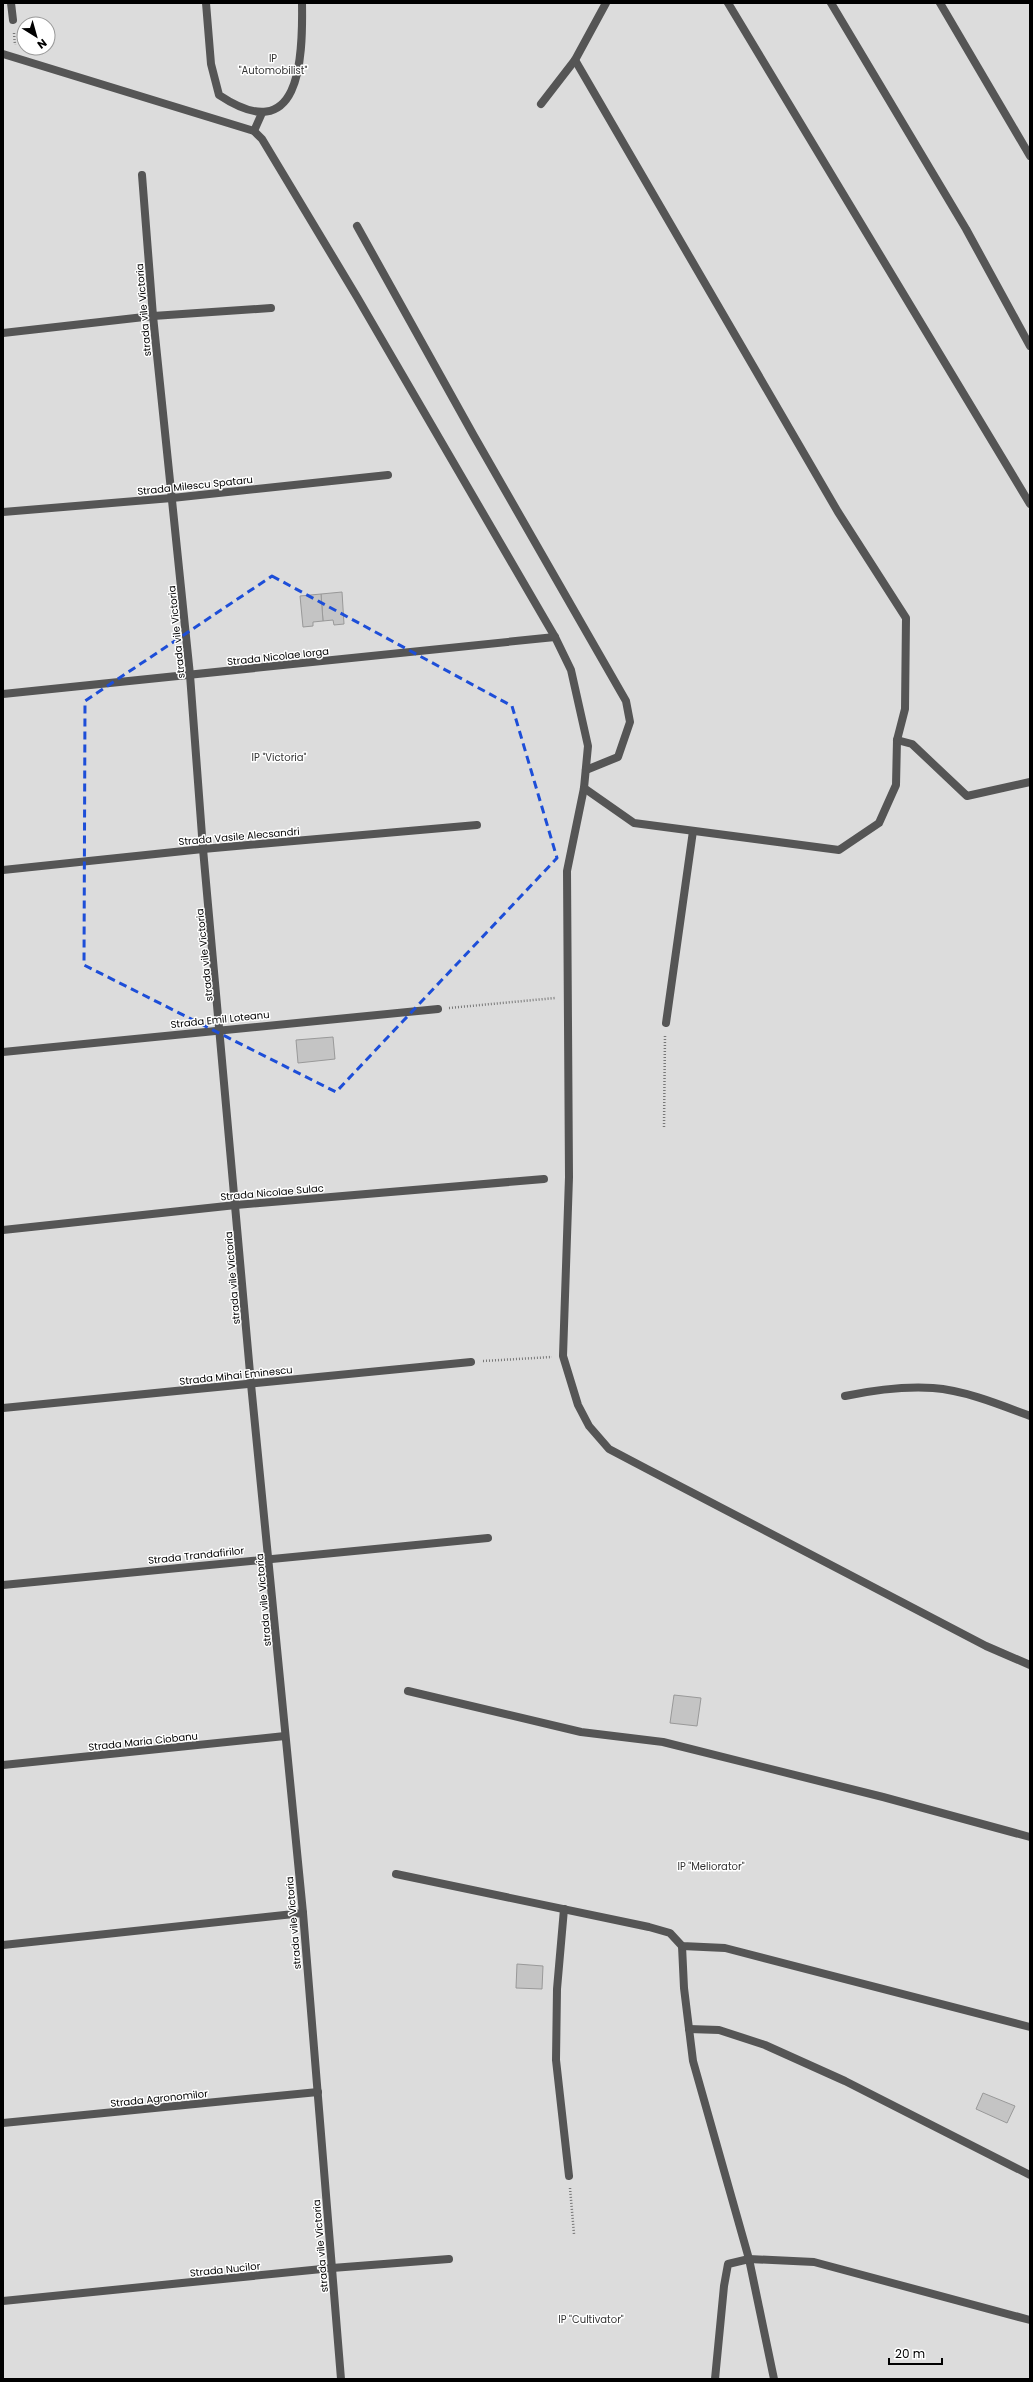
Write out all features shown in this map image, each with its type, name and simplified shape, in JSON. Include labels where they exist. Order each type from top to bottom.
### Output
[{"type":"street","points":[[11,3],[13,20]]},
{"type":"street","points":[[206,3],[211,64],[219,95],[236,106],[262,113],[274,110],[283,102],[294,87],[300,59],[302,3]]},
{"type":"street","points":[[541,104],[575,60],[606,3]]},
{"type":"street","points":[[728,3],[1030,504]]},
{"type":"street","points":[[830,3],[966,229],[1030,346]]},
{"type":"street","points":[[940,3],[1030,156]]},
{"type":"street","points":[[3,54],[254,131],[262,139],[357,297],[555,637],[571,670],[588,746],[584,788],[567,871],[569,1177],[564,1356],[578,1406],[589,1426],[609,1449],[978,1642],[1030,1665]]},
{"type":"street","points":[[575,60],[838,512],[906,618],[905,709],[897,740],[896,785],[879,823],[839,850],[634,823],[584,788]]},
{"type":"street","points":[[254,131],[262,113]]},
{"type":"street","name":"strada vile Victoria","points":[[142,175],[153,316],[190,675],[203,849],[221,1029],[251,1384],[303,1913],[341,2379]]},
{"type":"street","points":[[357,226],[474,436],[626,701],[630,722],[618,757],[586,770]]},
{"type":"street","points":[[3,333],[153,316],[271,308]]},
{"type":"street","name":"Strada Milescu Spataru","points":[[3,512],[172,498],[388,474]]},
{"type":"street","name":"Strada Nicolae Iorga","points":[[3,694],[555,637]]},
{"type":"street","points":[[897,740],[912,744],[967,796],[1030,782]]},
{"type":"street","name":"Strada Vasile Alecsandri","points":[[3,870],[203,849],[477,825]]},
{"type":"street","points":[[666,1023],[692,831]]},
{"type":"street","name":"Strada Emil Loteanu","points":[[3,1052],[221,1029],[438,1009]]},
{"type":"street","name":"Strada Nicolae Sulac","points":[[3,1230],[236,1205],[544,1179]]},
{"type":"street","name":"Strada Mihai Eminescu","points":[[3,1408],[470,1362]]},
{"type":"street","points":[[845,1396],[877,1389],[934,1388],[997,1402],[1030,1416]]},
{"type":"street","name":"Strada Trandafirilor","points":[[3,1585],[269,1558],[488,1538]]},
{"type":"street","points":[[408,1691],[581,1732],[663,1742],[883,1797],[1030,1837]]},
{"type":"street","name":"Strada Maria Ciobanu","points":[[3,1765],[285,1736]]},
{"type":"street","points":[[396,1874],[670,1933],[682,1946],[684,1988],[693,2061],[749,2258],[774,2379]]},
{"type":"street","points":[[564,1909],[557,1990],[556,2060],[569,2176]]},
{"type":"street","points":[[3,1945],[303,1913]]},
{"type":"street","points":[[682,1946],[724,1948],[1030,2027]]},
{"type":"street","points":[[690,2029],[719,2030],[765,2045],[845,2081],[1030,2175]]},
{"type":"street","name":"Strada Agronomilor","points":[[3,2123],[318,2092]]},
{"type":"street","points":[[715,2379],[724,2286],[728,2264],[749,2258],[814,2262],[1030,2320]]},
{"type":"street","name":"Strada Nucilor","points":[[3,2301],[332,2268],[450,2259]]},
{"type":"path","points":[[13,20],[16,58]]},
{"type":"path","points":[[438,1009],[568,997]]},
{"type":"path","points":[[664,1127],[666,1023]]},
{"type":"path","points":[[470,1362],[564,1356]]},
{"type":"path","points":[[569,2176],[574,2234]]},
{"type":"highlighted area","points":[[272,576],[512,706],[557,858],[336,1092],[84,965],[85,701]]},
{"type":"green space","points":[[3,3],[1030,3],[1030,2379],[3,2379]]},
{"type":"building","points":[[342,592],[344,624],[334,625],[333,620],[323,621],[321,594]]},
{"type":"building","points":[[321,594],[323,621],[313,622],[313,626],[303,627],[300,596]]},
{"type":"building","points":[[333,1037],[335,1059],[298,1063],[296,1040]]},
{"type":"building","points":[[674,1695],[701,1698],[697,1726],[670,1723]]},
{"type":"building","points":[[517,1964],[543,1966],[542,1989],[516,1988]]},
{"type":"building","points":[[983,2093],[1015,2106],[1007,2123],[976,2109]]},
{"type":"park label","name":"IP \"Automobilist\"","points":[[273,64]]},
{"type":"park label","name":"IP \"Victoria\"","points":[[279,757]]},
{"type":"park label","name":"IP \"Meliorator\"","points":[[711,1866]]},
{"type":"park label","name":"IP \"Cultivator\"","points":[[591,2319]]}]
